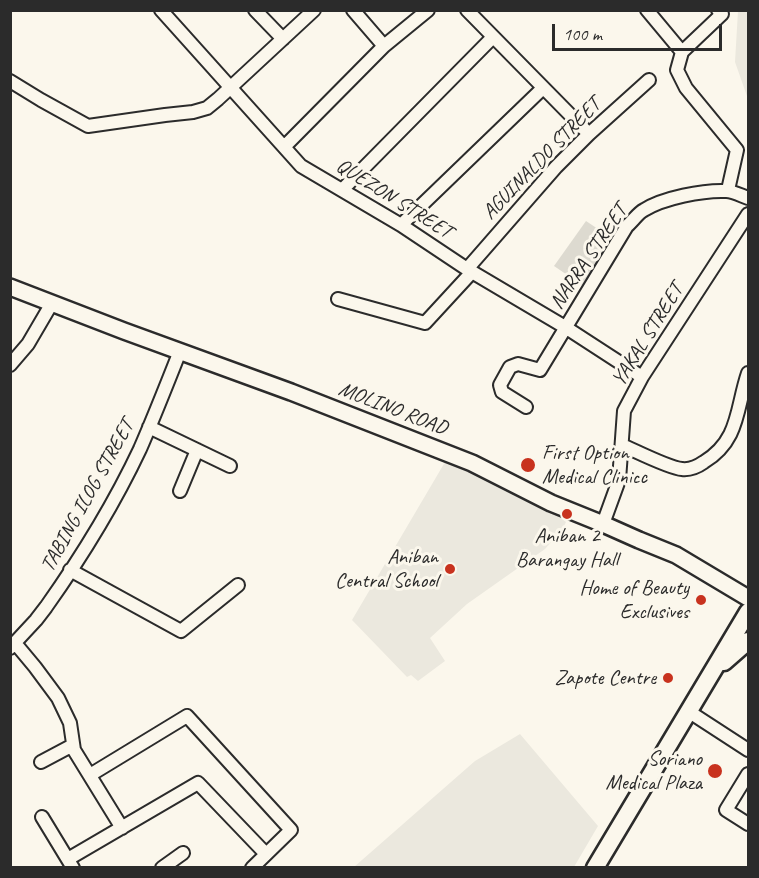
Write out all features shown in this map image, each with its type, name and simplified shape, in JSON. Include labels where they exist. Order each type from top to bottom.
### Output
[{"type":"highway","points":[[595,867],[748,612]]},
{"type":"highway","points":[[711,675],[748,641]]},
{"type":"main road","name":"MOLINO ROAD","points":[[10,287],[472,463],[552,502],[688,561],[748,598]]},
{"type":"street","name":"QUEZON STREET","points":[[161,10],[301,166],[343,189],[642,377]]},
{"type":"street","points":[[255,10],[283,39]]},
{"type":"street","points":[[10,81],[88,126],[193,112],[207,108],[218,99],[314,10]]},
{"type":"street","points":[[352,10],[384,46]]},
{"type":"street","points":[[284,147],[384,46],[428,10]]},
{"type":"street","points":[[467,10],[589,134]]},
{"type":"street","points":[[647,10],[682,52]]},
{"type":"street","points":[[718,10],[722,14],[682,52],[677,70],[686,88],[737,150],[728,190]]},
{"type":"street","points":[[343,189],[493,37]]},
{"type":"street","name":"AGUINALDO STREET","points":[[338,299],[425,323],[556,167],[649,80]]},
{"type":"street","points":[[401,225],[543,88]]},
{"type":"street","name":"NARRA STREET","points":[[526,407],[502,392],[500,385],[510,367],[518,364],[540,370],[627,226],[642,211],[662,201],[683,195],[728,190],[748,198]]},
{"type":"street","name":"YAKAL STREET","points":[[603,524],[619,480],[624,411],[642,377],[748,214]]},
{"type":"street","points":[[10,365],[28,344],[52,303]]},
{"type":"street","name":"TABING ILOG STREET","points":[[13,646],[46,607],[128,474],[180,351]]},
{"type":"street","points":[[622,446],[681,469],[695,468],[709,459],[732,432],[748,373]]},
{"type":"street","points":[[149,427],[230,466]]},
{"type":"street","points":[[180,491],[197,450]]},
{"type":"street","points":[[70,570],[181,631],[238,585]]},
{"type":"street","points":[[13,646],[40,672],[58,698],[70,723],[77,756],[122,828]]},
{"type":"street","points":[[688,711],[748,750]]},
{"type":"street","points":[[90,776],[187,716],[291,830],[252,867]]},
{"type":"street","points":[[41,762],[73,745]]},
{"type":"street","points":[[748,774],[726,810],[748,824]]},
{"type":"street","points":[[42,817],[70,863],[122,828],[198,783],[266,854]]},
{"type":"street","points":[[162,867],[183,853]]},
{"type":"shaded area","points":[[738,11],[748,11],[748,99],[735,62]]},
{"type":"shaded area","points":[[586,221],[613,239],[582,285],[554,266]]},
{"type":"shaded area","name":"Aniban Central School","points":[[448,457],[540,502],[566,522],[545,549],[467,604],[430,638],[445,661],[418,681],[411,675],[407,677],[352,620]]},
{"type":"shaded area","points":[[520,734],[598,826],[574,867],[354,867],[475,761]]},
{"type":"place","name":"First Option Medical Clinicc","points":[[528,465]]},
{"type":"place","name":"Aniban 2 Barangay Hall","points":[[567,514]]},
{"type":"place","name":"Aniban Central School","points":[[450,569]]},
{"type":"place","name":"Home of Beauty Exclusives","points":[[701,600]]},
{"type":"place","name":"Zapote Centre","points":[[668,678]]},
{"type":"place","name":"Soriano Medical Plaza","points":[[715,771]]}]
